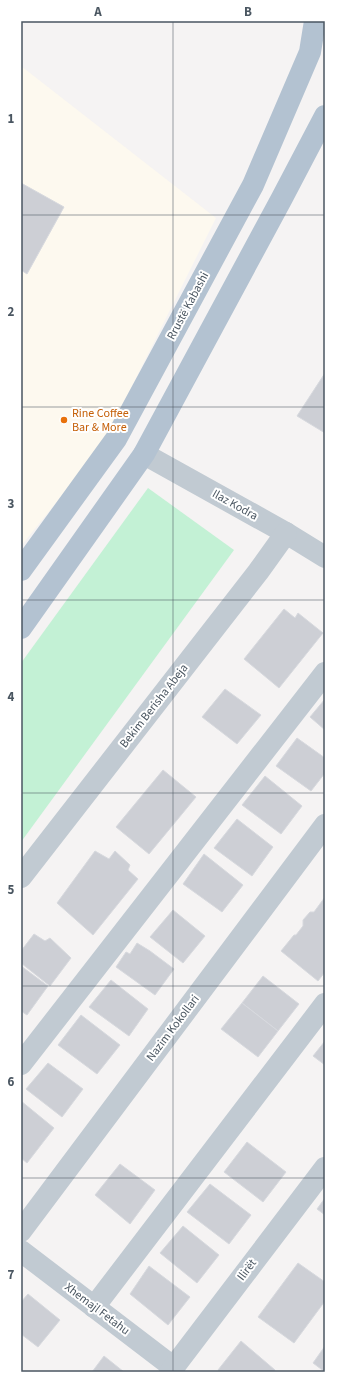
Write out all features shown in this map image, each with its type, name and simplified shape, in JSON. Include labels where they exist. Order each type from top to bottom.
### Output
[{"type":"main road","name":"Rrustë Kabashi","points":[[21,570],[116,439],[253,185],[310,52],[315,21]]},
{"type":"main road","points":[[21,628],[144,454],[325,116]]},
{"type":"street","name":"Ilaz Kodra","points":[[144,454],[286,533],[325,558]]},
{"type":"street","name":"Bekim Berisha Abeja","points":[[21,877],[258,572],[286,533]]},
{"type":"street","points":[[21,1064],[325,673]]},
{"type":"street","name":"Nazim Kokollari","points":[[21,1231],[325,825]]},
{"type":"street","points":[[94,1307],[325,1004]]},
{"type":"street","name":"Ilirët","points":[[172,1370],[325,1168]]},
{"type":"street","name":"Xhemajl Fetahu","points":[[21,1251],[94,1307],[172,1370]]},
{"type":"shaded area","points":[[21,66],[216,218],[102,446],[21,546]]},
{"type":"green space","points":[[148,488],[234,550],[21,842],[21,663]]},
{"type":"building","points":[[21,183],[64,207],[27,274],[21,270]]},
{"type":"building","points":[[325,373],[325,433],[297,416]]},
{"type":"building","points":[[284,609],[295,618],[298,613],[323,633],[279,688],[244,659]]},
{"type":"building","points":[[225,689],[261,715],[237,744],[202,717]]},
{"type":"building","points":[[325,699],[325,730],[310,717]]},
{"type":"building","points":[[297,738],[325,758],[325,773],[311,791],[276,766]]},
{"type":"building","points":[[163,770],[196,797],[149,854],[116,827]]},
{"type":"building","points":[[265,776],[302,806],[281,834],[242,805]]},
{"type":"building","points":[[237,819],[273,847],[252,876],[214,848]]},
{"type":"building","points":[[95,851],[109,859],[115,851],[130,865],[128,870],[138,879],[93,935],[57,903]]},
{"type":"building","points":[[204,854],[243,885],[222,912],[183,884]]},
{"type":"building","points":[[325,897],[325,972],[318,981],[281,951],[303,926],[303,920],[310,912],[314,912]]},
{"type":"building","points":[[173,910],[205,936],[183,963],[150,937]]},
{"type":"building","points":[[34,934],[45,941],[50,938],[71,958],[50,986],[21,963],[21,951]]},
{"type":"building","points":[[137,943],[174,969],[155,995],[116,967],[126,952],[130,954]]},
{"type":"building","points":[[21,966],[48,986],[27,1015],[21,1011]]},
{"type":"building","points":[[263,976],[299,1004],[278,1031],[242,1003]]},
{"type":"building","points":[[111,980],[148,1009],[129,1036],[89,1007]]},
{"type":"building","points":[[242,1003],[278,1031],[258,1057],[221,1029]]},
{"type":"building","points":[[81,1015],[120,1045],[97,1074],[58,1045]]},
{"type":"building","points":[[325,1041],[325,1065],[313,1056]]},
{"type":"building","points":[[48,1063],[83,1089],[62,1117],[26,1089]]},
{"type":"building","points":[[21,1101],[54,1128],[27,1163],[21,1158]]},
{"type":"building","points":[[247,1142],[286,1172],[263,1202],[224,1172]]},
{"type":"building","points":[[120,1164],[155,1190],[130,1224],[95,1195]]},
{"type":"building","points":[[210,1184],[251,1215],[229,1244],[187,1212]]},
{"type":"building","points":[[325,1198],[325,1215],[317,1209]]},
{"type":"building","points":[[183,1226],[219,1255],[197,1283],[160,1253]]},
{"type":"building","points":[[298,1263],[325,1282],[325,1301],[294,1343],[258,1317]]},
{"type":"building","points":[[149,1266],[190,1297],[168,1325],[130,1294]]},
{"type":"building","points":[[28,1294],[60,1320],[38,1347],[21,1334],[21,1302]]},
{"type":"building","points":[[241,1341],[275,1370],[274,1372],[221,1372],[218,1370]]},
{"type":"building","points":[[325,1346],[325,1372],[313,1363]]},
{"type":"building","points":[[104,1356],[124,1372],[92,1372]]},
{"type":"place","name":"Rine Coffee Bar & More","points":[[64,420]]}]
